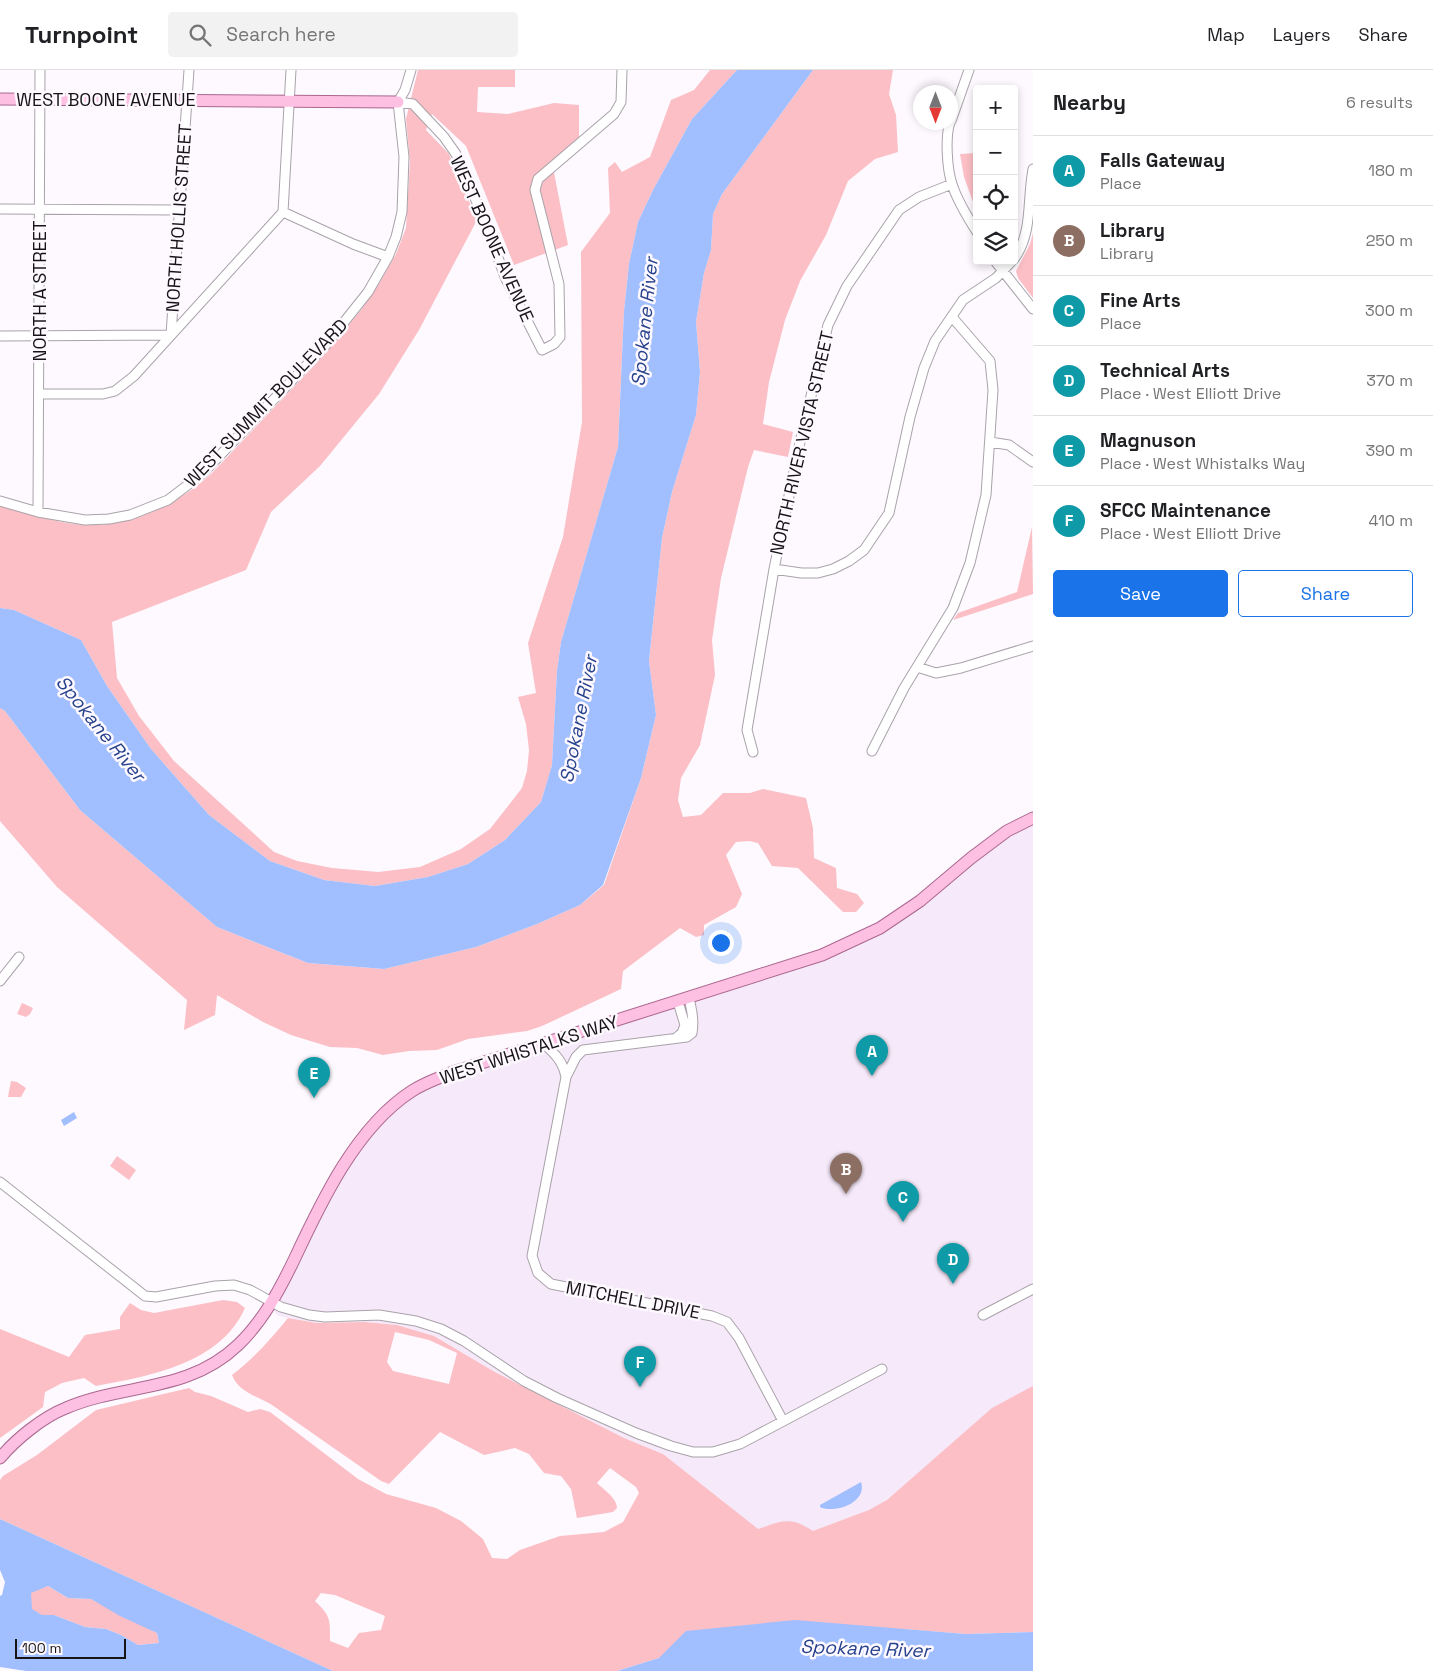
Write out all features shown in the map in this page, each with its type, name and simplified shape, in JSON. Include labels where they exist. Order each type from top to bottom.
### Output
[{"type":"main road","name":"WEST BOONE AVENUE","points":[[0,99],[398,102]]},
{"type":"main road","name":"WEST WHISTALKS WAY","points":[[0,1458],[25,1433],[65,1408],[174,1381],[221,1359],[237,1346],[255,1327],[271,1302],[337,1176],[368,1130],[388,1110],[412,1091],[453,1072],[822,955],[880,928],[920,901],[971,858],[1007,831],[1033,818]]},
{"type":"street","name":"NORTH A STREET","points":[[38,512],[40,70]]},
{"type":"street","name":"NORTH HOLLIS STREET","points":[[172,335],[189,70]]},
{"type":"street","points":[[39,394],[91,394],[115,391],[134,376],[283,212],[291,70]]},
{"type":"street","points":[[398,102],[405,90],[411,70]]},
{"type":"street","name":"WEST BOONE AVENUE","points":[[398,102],[413,104],[444,137],[456,154],[484,219],[505,276],[542,350],[554,344],[560,337],[559,284],[535,190],[538,179],[614,114],[621,102],[622,70]]},
{"type":"street","points":[[958,100],[969,70]]},
{"type":"street","name":"WEST SUMMIT BOULEVARD","points":[[0,501],[38,512],[85,520],[110,519],[130,515],[168,500],[202,474],[325,346],[368,292],[388,257],[396,237],[402,212],[404,157],[398,102]]},
{"type":"street","points":[[948,130],[948,156],[952,184],[973,224]]},
{"type":"street","points":[[1018,253],[1028,230],[1030,184],[1033,169]]},
{"type":"street","name":"NORTH RIVER VISTA STREET","points":[[753,752],[747,730],[774,569],[800,442],[828,325],[847,286],[899,210],[919,197],[952,184]]},
{"type":"street","points":[[0,209],[179,210]]},
{"type":"street","points":[[283,212],[353,244],[388,257]]},
{"type":"street","points":[[998,265],[1033,310]]},
{"type":"street","points":[[774,569],[801,573],[818,573],[833,569],[850,561],[864,550],[889,513],[910,417],[924,368],[935,341],[963,300],[996,278],[1008,265]]},
{"type":"street","points":[[872,750],[904,688],[953,608],[970,563],[986,495],[993,390],[990,361],[952,317]]},
{"type":"street","points":[[0,336],[172,335]]},
{"type":"street","points":[[990,442],[1009,445],[1033,462]]},
{"type":"street","points":[[917,666],[936,673],[961,668],[1033,646]]},
{"type":"street","points":[[0,981],[19,957]]},
{"type":"street","name":"MITCHELL DRIVE","points":[[683,1000],[693,1015],[692,1033],[687,1037],[583,1050],[576,1057],[566,1077],[532,1256],[538,1273],[551,1284],[712,1316],[727,1322],[738,1338],[783,1421]]},
{"type":"street","points":[[543,1044],[559,1058],[564,1066],[566,1077]]},
{"type":"street","points":[[0,1182],[143,1295],[156,1297],[230,1284],[246,1288],[287,1310],[309,1315],[325,1317],[388,1316],[416,1321],[435,1327],[470,1344],[535,1387],[636,1433],[683,1450],[703,1452],[724,1449],[740,1444],[882,1369]]},
{"type":"street","points":[[983,1315],[1033,1289]]},
{"type":"shaded area","points":[[418,70],[515,70],[515,87],[478,87],[477,112],[508,114],[554,103],[579,105],[579,139],[552,162],[568,245],[514,265],[466,146],[432,114],[426,130],[449,154],[477,220],[419,330],[379,394],[320,466],[271,512],[246,570],[112,622],[117,678],[139,716],[174,761],[274,852],[297,861],[332,868],[378,872],[420,867],[461,849],[490,829],[522,788],[527,771],[529,750],[526,724],[518,697],[536,693],[528,643],[563,537],[582,422],[581,252],[610,213],[608,168],[615,162],[622,172],[650,157],[671,100],[694,90],[710,70],[737,70],[692,119],[653,190],[638,222],[629,264],[624,311],[618,447],[561,642],[557,671],[552,765],[541,802],[505,840],[468,864],[428,877],[375,886],[324,880],[270,861],[209,815],[151,749],[107,686],[81,640],[14,610],[0,608],[0,506],[67,523],[107,524],[126,521],[163,507],[196,487],[211,474],[326,353],[361,310],[396,254],[406,228],[410,162],[406,119]]},
{"type":"shaded area","points":[[813,70],[893,70],[889,94],[896,115],[898,152],[875,159],[848,181],[826,235],[800,281],[785,320],[769,382],[763,424],[793,432],[788,457],[754,450],[748,467],[721,578],[712,640],[715,675],[700,745],[681,778],[678,800],[683,817],[701,815],[723,793],[750,793],[763,789],[806,798],[813,828],[814,858],[836,868],[837,888],[857,894],[864,903],[856,912],[843,912],[798,868],[772,866],[758,843],[749,841],[736,842],[726,855],[742,894],[736,907],[704,925],[704,935],[696,937],[680,928],[623,971],[621,989],[542,1026],[527,1031],[468,1039],[437,1050],[409,1051],[383,1055],[357,1048],[330,1047],[291,1035],[263,1022],[217,995],[215,1015],[184,1030],[187,1000],[57,887],[0,821],[0,708],[5,711],[80,810],[217,927],[308,963],[384,969],[476,947],[537,924],[580,905],[604,885],[641,778],[656,715],[649,661],[662,538],[672,492],[696,415],[700,372],[696,322],[704,273],[711,250],[713,214],[722,194]]},
{"type":"shaded area","points":[[973,153],[973,202],[964,177],[960,154]]},
{"type":"shaded area","points":[[1033,233],[1033,298],[1018,278],[1016,271],[1030,244]]},
{"type":"shaded area","points":[[1032,527],[1033,594],[953,620],[958,613],[1017,592]]},
{"type":"shaded area","points":[[1033,818],[1033,1411],[850,1536],[757,1529],[663,1454],[624,1438],[493,1371],[434,1336],[397,1325],[365,1322],[317,1323],[278,1316],[272,1308],[352,1152],[412,1091],[699,995],[880,928]]},
{"type":"shaded area","points":[[22,1003],[33,1008],[26,1017],[17,1014]]},
{"type":"shaded area","points":[[11,1081],[17,1082],[26,1088],[21,1097],[8,1097]]},
{"type":"shaded area","points":[[117,1156],[136,1170],[129,1180],[110,1166]]},
{"type":"shaded area","points":[[223,1300],[237,1302],[245,1308],[234,1327],[219,1342],[201,1355],[160,1372],[117,1382],[96,1386],[84,1378],[62,1383],[45,1392],[43,1407],[0,1438],[0,1329],[69,1357],[85,1335],[120,1329],[120,1317],[130,1303],[141,1310],[154,1313]]},
{"type":"shaded area","points":[[288,1318],[317,1323],[365,1322],[397,1325],[434,1336],[493,1371],[624,1438],[663,1454],[758,1529],[786,1521],[798,1523],[813,1531],[869,1510],[887,1500],[992,1408],[1033,1386],[1033,1632],[966,1634],[903,1629],[659,1658],[617,1671],[333,1671],[0,1519],[0,1480],[3,1476],[37,1455],[96,1410],[189,1388],[248,1412],[260,1409],[270,1412],[358,1479],[386,1494],[436,1508],[461,1521],[483,1539],[492,1558],[507,1559],[520,1550],[560,1536],[604,1532],[623,1522],[639,1493],[636,1487],[610,1468],[597,1483],[612,1497],[617,1508],[613,1512],[577,1518],[571,1489],[561,1476],[544,1473],[529,1454],[515,1448],[484,1455],[440,1432],[389,1484],[381,1481],[272,1405],[244,1390],[235,1381],[232,1375],[269,1341]],"holes":[[[395,1332],[429,1340],[457,1353],[449,1384],[393,1371],[387,1362]],[[321,1593],[335,1595],[385,1616],[381,1630],[359,1633],[348,1648],[330,1641],[327,1615],[315,1601]]]},
{"type":"shaded area","points":[[48,1586],[68,1598],[91,1599],[157,1633],[159,1643],[138,1645],[106,1629],[85,1627],[54,1615],[42,1615],[31,1609],[31,1592]]},
{"type":"water","name":"Spokane River","points":[[737,70],[813,70],[722,194],[713,214],[711,250],[704,273],[696,322],[700,372],[696,415],[672,492],[662,538],[649,661],[656,715],[641,778],[603,885],[580,905],[537,924],[476,947],[384,969],[308,963],[217,927],[80,810],[5,711],[0,708],[0,608],[14,610],[81,640],[107,686],[151,749],[209,815],[270,861],[324,880],[375,886],[428,877],[468,864],[505,840],[541,802],[552,765],[557,671],[561,642],[618,447],[624,311],[629,264],[638,222],[653,190],[692,119]]},
{"type":"water","points":[[74,1112],[77,1118],[64,1126],[61,1120]]},
{"type":"water","points":[[861,1482],[862,1489],[855,1501],[841,1508],[826,1509],[820,1507],[820,1505]]},
{"type":"water","points":[[0,1519],[333,1671],[26,1671],[0,1667],[0,1596],[2,1595],[5,1582],[0,1570]],"holes":[[[48,1586],[68,1598],[91,1599],[120,1616],[157,1633],[159,1643],[138,1645],[106,1629],[85,1627],[54,1615],[42,1615],[32,1609],[31,1593]]]},
{"type":"water","name":"Spokane River","points":[[795,1620],[966,1634],[1033,1632],[1033,1671],[617,1671],[659,1658],[686,1631]]},
{"type":"place","name":"Falls Gateway","points":[[872,1076]]},
{"type":"place","name":"Magnuson","points":[[314,1098]]},
{"type":"place","name":"Library","points":[[846,1194]]},
{"type":"place","name":"Fine Arts","points":[[903,1222]]},
{"type":"place","name":"Technical Arts","points":[[953,1284]]},
{"type":"place","name":"SFCC Maintenance","points":[[640,1387]]}]
